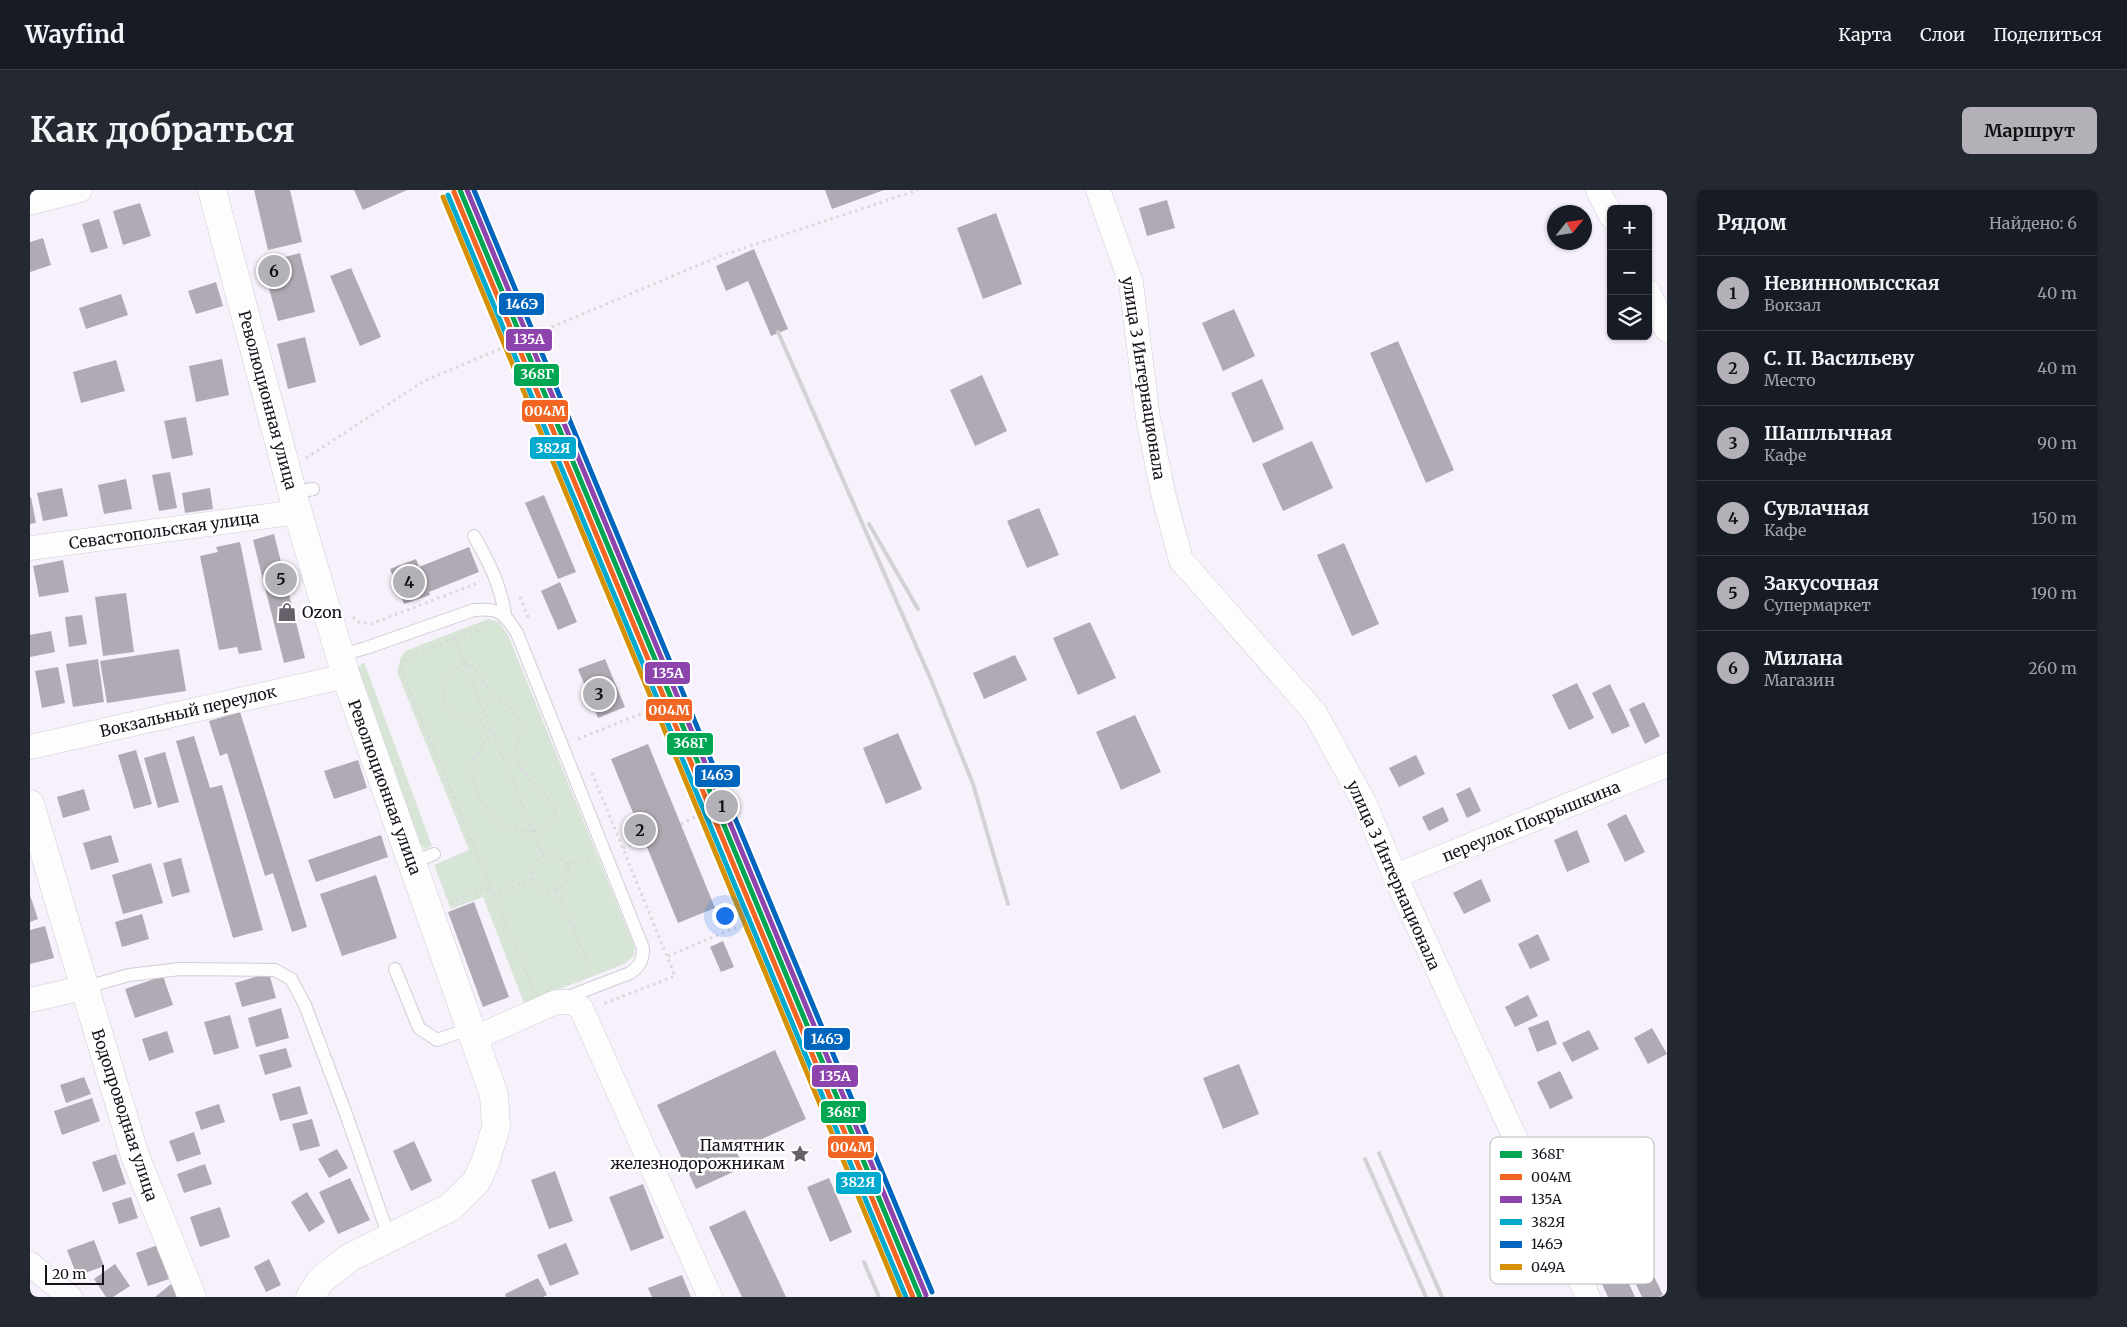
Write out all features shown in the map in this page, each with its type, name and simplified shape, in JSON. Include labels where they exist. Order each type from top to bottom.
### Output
[{"type":"main road","name":"Революционная улица","points":[[212,190],[301,498],[343,665],[423,858],[430,911],[494,1095],[496,1127],[485,1163],[476,1182],[451,1207],[350,1258],[320,1281],[310,1297]]},
{"type":"main road","name":"Водопроводная улица","points":[[30,804],[135,1156],[192,1297]]},
{"type":"street","points":[[30,203],[80,190]]},
{"type":"street","name":"улица 3 Интернационала","points":[[1098,190],[1131,283],[1148,418],[1163,493],[1181,560],[1315,713],[1364,802],[1395,876],[1515,1137]]},
{"type":"street","points":[[1598,190],[1607,208]]},
{"type":"street","points":[[1650,295],[1667,330]]},
{"type":"street","name":"Севастопольская улица","points":[[30,548],[301,498]]},
{"type":"street","name":"Вокзальный переулок","points":[[30,747],[343,665]]},
{"type":"street","name":"переулок Покрышкина","points":[[1395,876],[1667,765]]},
{"type":"street","points":[[30,1000],[84,988]]},
{"type":"street","points":[[474,1033],[546,998],[571,1002],[581,1008],[710,1297]]},
{"type":"street","points":[[30,1264],[70,1297]]},
{"type":"street","name":"улица 3 Интернационала","points":[[1582,1284],[1588,1297]]},
{"type":"lane","points":[[474,536],[494,572],[501,592],[505,614],[517,633],[643,948],[640,966],[630,973],[597,986],[546,998]]},
{"type":"lane","points":[[343,665],[447,619],[474,610],[490,608],[505,614]]},
{"type":"lane","points":[[395,968],[419,1028],[437,1040],[474,1033]]},
{"type":"lane","points":[[84,988],[129,975],[180,969],[275,970],[292,979],[305,1005],[346,1114],[389,1238]]},
{"type":"path","points":[[301,461],[424,381],[720,256],[918,190]]},
{"type":"path","points":[[349,614],[359,622],[371,624],[480,582],[494,572]]},
{"type":"path","points":[[518,595],[530,622]]},
{"type":"path","points":[[438,598],[543,856]]},
{"type":"path","points":[[488,626],[410,656],[404,660],[401,670],[494,895],[546,998]]},
{"type":"path","points":[[471,665],[490,693],[516,714],[519,726],[516,755],[519,763],[534,785],[556,808],[552,822],[546,827],[533,831],[519,832],[503,826],[485,808],[476,793],[473,786],[471,764],[489,736],[487,728],[479,719],[465,721],[456,718],[443,703],[448,676],[456,666],[471,665]]},
{"type":"path","points":[[681,824],[697,816]]},
{"type":"path","points":[[549,854],[560,856],[568,865],[569,877],[563,887],[552,892],[541,889],[533,880],[532,868],[538,859],[543,856],[549,854]]},
{"type":"path","points":[[494,895],[533,880]]},
{"type":"path","points":[[430,911],[491,887]]},
{"type":"path","points":[[557,890],[604,1004]]},
{"type":"path","points":[[668,956],[742,925]]},
{"type":"path","points":[[583,976],[600,969]]},
{"type":"green space","points":[[488,619],[499,622],[509,637],[635,948],[633,957],[624,964],[524,1003],[483,897],[451,909],[434,865],[469,850],[397,672],[401,657],[405,651]]},
{"type":"green space","points":[[364,662],[432,846],[425,849],[417,840],[357,668]]},
{"type":"building","points":[[254,190],[290,190],[302,242],[268,250]]},
{"type":"building","points":[[354,190],[407,190],[363,210]]},
{"type":"building","points":[[825,190],[884,190],[832,209]]},
{"type":"building","points":[[1167,200],[1175,228],[1147,236],[1139,208]]},
{"type":"building","points":[[140,203],[151,236],[123,245],[113,211]]},
{"type":"building","points":[[996,213],[1022,284],[983,299],[957,228]]},
{"type":"building","points":[[99,219],[108,248],[91,253],[82,224]]},
{"type":"building","points":[[43,238],[51,265],[30,272],[30,242]]},
{"type":"building","points":[[754,249],[788,329],[771,336],[748,281],[726,291],[716,266]]},
{"type":"building","points":[[300,253],[315,312],[278,321],[262,263]]},
{"type":"building","points":[[351,268],[381,337],[360,346],[330,276]]},
{"type":"building","points":[[216,282],[223,306],[196,314],[188,291]]},
{"type":"building","points":[[121,294],[128,315],[86,329],[79,308]]},
{"type":"building","points":[[1234,309],[1255,356],[1223,371],[1202,323]]},
{"type":"building","points":[[305,337],[316,382],[288,389],[277,344]]},
{"type":"building","points":[[1398,341],[1454,470],[1426,483],[1370,353]]},
{"type":"building","points":[[222,359],[229,395],[196,402],[189,366]]},
{"type":"building","points":[[116,360],[125,391],[81,403],[73,372]]},
{"type":"building","points":[[982,375],[1007,431],[975,446],[950,390]]},
{"type":"building","points":[[1262,379],[1284,429],[1253,443],[1231,393]]},
{"type":"building","points":[[186,417],[193,455],[172,459],[164,421]]},
{"type":"building","points":[[1312,441],[1333,488],[1283,511],[1262,464]]},
{"type":"building","points":[[170,472],[177,508],[159,511],[152,475]]},
{"type":"building","points":[[126,479],[132,509],[104,514],[98,485]]},
{"type":"building","points":[[62,488],[68,516],[43,521],[37,493]]},
{"type":"building","points":[[210,488],[213,509],[185,513],[182,493]]},
{"type":"building","points":[[544,495],[576,572],[558,579],[525,503]]},
{"type":"building","points":[[30,498],[36,523],[30,524]]},
{"type":"building","points":[[1039,508],[1059,555],[1027,568],[1007,521]]},
{"type":"building","points":[[274,534],[305,658],[284,663],[253,540]]},
{"type":"building","points":[[240,542],[262,650],[239,654],[237,647],[219,650],[200,556],[218,552],[216,547]]},
{"type":"building","points":[[1344,543],[1379,624],[1352,636],[1317,555]]},
{"type":"building","points":[[469,547],[479,572],[429,592],[430,595],[404,604],[390,569],[416,559],[419,567]]},
{"type":"building","points":[[63,560],[69,592],[39,597],[33,566]]},
{"type":"building","points":[[560,582],[577,622],[558,630],[541,591]]},
{"type":"building","points":[[126,593],[134,652],[103,656],[95,597]]},
{"type":"building","points":[[82,615],[87,644],[69,647],[65,617]]},
{"type":"building","points":[[1090,622],[1116,678],[1078,695],[1053,638]]},
{"type":"building","points":[[51,631],[55,652],[30,657],[30,635]]},
{"type":"building","points":[[179,649],[186,691],[107,703],[100,661]]},
{"type":"building","points":[[1015,655],[1027,680],[984,699],[973,673]]},
{"type":"building","points":[[98,659],[104,702],[73,707],[66,664]]},
{"type":"building","points":[[605,659],[625,707],[598,718],[578,669]]},
{"type":"building","points":[[58,667],[65,703],[42,708],[35,671]]},
{"type":"building","points":[[1577,683],[1594,718],[1569,730],[1552,695]]},
{"type":"building","points":[[1610,684],[1630,726],[1612,734],[1592,693]]},
{"type":"building","points":[[1644,702],[1660,736],[1645,744],[1629,709]]},
{"type":"building","points":[[240,712],[307,927],[292,932],[273,873],[265,876],[227,753],[220,756],[209,721]]},
{"type":"building","points":[[1135,715],[1161,772],[1121,790],[1096,732]]},
{"type":"building","points":[[898,733],[922,789],[886,804],[863,748]]},
{"type":"building","points":[[194,736],[210,788],[222,785],[263,930],[233,938],[176,741]]},
{"type":"building","points":[[648,744],[715,908],[678,923],[611,759]]},
{"type":"building","points":[[136,750],[152,804],[134,809],[118,755]]},
{"type":"building","points":[[165,752],[179,802],[158,808],[144,758]]},
{"type":"building","points":[[1416,755],[1425,774],[1399,787],[1389,768]]},
{"type":"building","points":[[358,760],[367,788],[334,799],[324,771]]},
{"type":"building","points":[[1470,787],[1481,811],[1467,818],[1456,794]]},
{"type":"building","points":[[84,789],[90,810],[63,818],[57,797]]},
{"type":"building","points":[[1443,807],[1449,821],[1429,831],[1422,817]]},
{"type":"building","points":[[1626,814],[1645,852],[1625,862],[1607,824]]},
{"type":"building","points":[[1577,830],[1590,862],[1567,872],[1554,840]]},
{"type":"building","points":[[111,835],[119,862],[91,870],[83,843]]},
{"type":"building","points":[[381,835],[388,857],[316,882],[308,860]]},
{"type":"building","points":[[181,858],[190,892],[172,897],[163,863]]},
{"type":"building","points":[[151,863],[163,903],[123,914],[112,875]]},
{"type":"building","points":[[376,875],[397,938],[342,956],[320,894]]},
{"type":"building","points":[[1481,879],[1491,901],[1464,914],[1453,893]]},
{"type":"building","points":[[30,895],[38,919],[30,922]]},
{"type":"building","points":[[474,902],[509,997],[483,1007],[448,912]]},
{"type":"building","points":[[142,914],[149,939],[122,947],[115,922]]},
{"type":"building","points":[[45,926],[54,958],[30,964],[30,930]]},
{"type":"building","points":[[1538,934],[1550,960],[1530,969],[1518,944]]},
{"type":"building","points":[[723,941],[734,967],[721,972],[710,947]]},
{"type":"building","points":[[269,973],[276,998],[242,1007],[235,983]]},
{"type":"building","points":[[163,976],[173,1005],[135,1018],[125,989]]},
{"type":"building","points":[[1528,995],[1538,1016],[1515,1027],[1505,1007]]},
{"type":"building","points":[[281,1008],[289,1038],[256,1047],[248,1018]]},
{"type":"building","points":[[230,1015],[239,1048],[214,1055],[204,1022]]},
{"type":"building","points":[[1548,1020],[1557,1044],[1537,1052],[1528,1028]]},
{"type":"building","points":[[1652,1028],[1667,1054],[1648,1064],[1634,1038]]},
{"type":"building","points":[[1589,1030],[1599,1049],[1572,1062],[1562,1043]]},
{"type":"building","points":[[167,1031],[174,1052],[149,1061],[142,1039]]},
{"type":"building","points":[[286,1048],[292,1067],[265,1075],[259,1055]]},
{"type":"building","points":[[775,1050],[806,1119],[736,1151],[744,1167],[696,1189],[657,1105]]},
{"type":"building","points":[[1239,1064],[1259,1114],[1223,1129],[1203,1078]]},
{"type":"building","points":[[1560,1071],[1573,1098],[1550,1109],[1537,1082]]},
{"type":"building","points":[[84,1077],[91,1094],[66,1103],[60,1085]]},
{"type":"building","points":[[300,1086],[308,1114],[280,1121],[272,1094]]},
{"type":"building","points":[[92,1098],[100,1121],[62,1135],[54,1111]]},
{"type":"building","points":[[219,1104],[225,1122],[201,1130],[195,1112]]},
{"type":"building","points":[[312,1119],[320,1146],[300,1151],[292,1124]]},
{"type":"building","points":[[194,1132],[201,1154],[177,1162],[169,1141]]},
{"type":"building","points":[[414,1141],[432,1181],[411,1191],[393,1151]]},
{"type":"building","points":[[337,1149],[348,1168],[329,1178],[318,1159]]},
{"type":"building","points":[[116,1154],[126,1184],[103,1192],[92,1162]]},
{"type":"building","points":[[205,1164],[212,1184],[184,1193],[177,1174]]},
{"type":"building","points":[[555,1171],[573,1221],[549,1229],[531,1180]]},
{"type":"building","points":[[350,1178],[370,1220],[338,1234],[319,1192]]},
{"type":"building","points":[[829,1178],[852,1232],[830,1242],[807,1187]]},
{"type":"building","points":[[643,1184],[664,1238],[631,1251],[609,1197]]},
{"type":"building","points":[[307,1192],[325,1222],[309,1232],[291,1202]]},
{"type":"building","points":[[131,1197],[138,1218],[119,1224],[112,1203]]},
{"type":"building","points":[[220,1207],[230,1237],[200,1247],[190,1217]]},
{"type":"building","points":[[745,1210],[786,1297],[742,1297],[709,1227]]},
{"type":"building","points":[[94,1240],[104,1266],[77,1276],[67,1250]]},
{"type":"building","points":[[566,1243],[579,1274],[550,1286],[537,1255]]},
{"type":"building","points":[[158,1245],[169,1279],[148,1286],[136,1253]]},
{"type":"building","points":[[269,1259],[281,1285],[266,1292],[254,1267]]},
{"type":"building","points":[[115,1264],[130,1286],[113,1297],[106,1297],[94,1279]]},
{"type":"building","points":[[682,1275],[691,1297],[652,1297],[648,1288]]},
{"type":"building","points":[[1654,1276],[1663,1295],[1658,1297],[1642,1297],[1636,1284],[1654,1284]]},
{"type":"building","points":[[538,1278],[547,1295],[543,1297],[506,1297],[505,1294]]},
{"type":"building","points":[[171,1284],[181,1297],[155,1297]]},
{"type":"building","points":[[1602,1284],[1629,1284],[1635,1297],[1608,1297]]},
{"type":"railway","points":[[778,332],[932,682],[973,784],[1008,904]]},
{"type":"railway","points":[[869,524],[918,609]]},
{"type":"railway","points":[[1379,1153],[1442,1297]]},
{"type":"railway","points":[[1365,1159],[1426,1297]]},
{"type":"railway","points":[[864,1262],[879,1297]]},
{"type":"transit line","name":"368Г","points":[[460,190],[920,1297]]},
{"type":"transit line","name":"135А","points":[[467,190],[926,1295]]},
{"type":"transit line","name":"146Э","points":[[474,190],[932,1292]]},
{"type":"transit line","name":"004М","points":[[454,192],[913,1297]]},
{"type":"transit line","name":"382Я","points":[[448,195],[906,1297]]},
{"type":"transit line","name":"049А","points":[[443,197],[900,1297]]},
{"type":"place","name":"Милана","points":[[274,271]]},
{"type":"place","name":"Закусочная","points":[[281,579]]},
{"type":"place","name":"Сувлачная","points":[[409,582]]},
{"type":"place","name":"Ozon","points":[[287,612]]},
{"type":"place","name":"Шашлычная","points":[[599,694]]},
{"type":"place","name":"Невинномысская","points":[[722,806]]},
{"type":"place","name":"С. П. Васильеву","points":[[640,830]]},
{"type":"place","name":"Памятник железнодорожникам","points":[[800,1154]]}]
